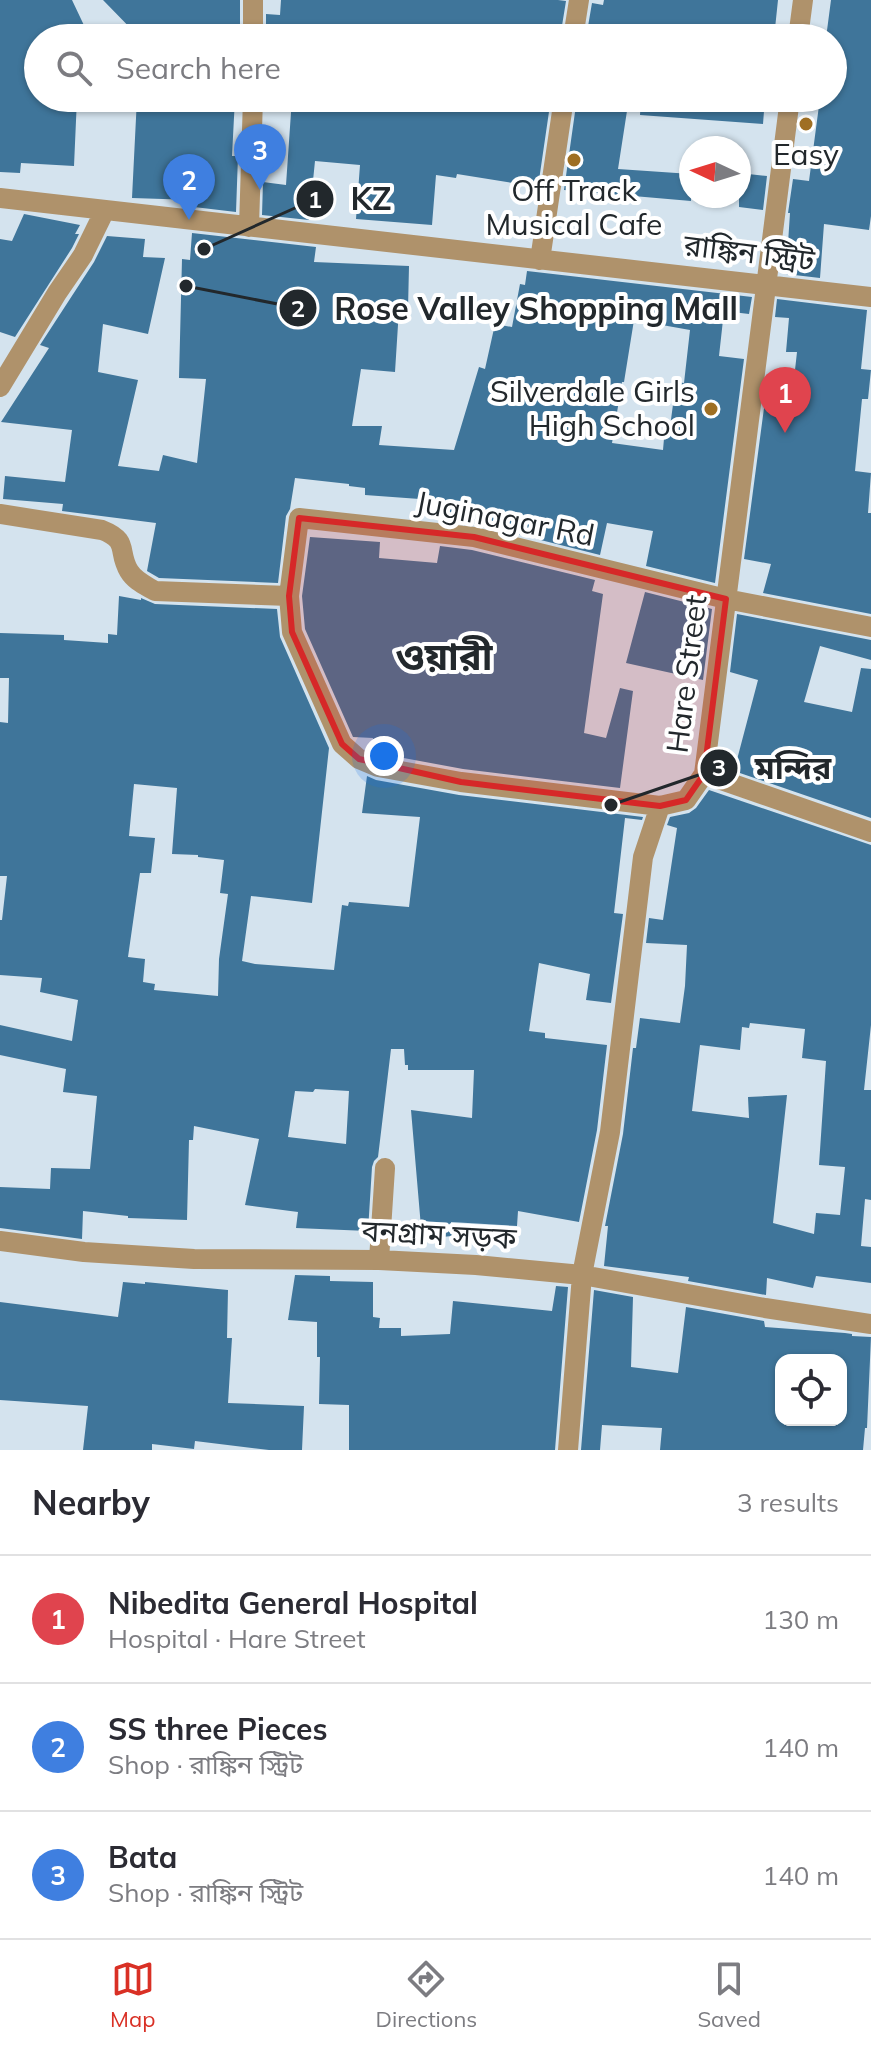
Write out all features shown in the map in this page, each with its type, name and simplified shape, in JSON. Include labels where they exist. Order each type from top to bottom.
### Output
[{"type":"street","points":[[253,0],[253,24]]},
{"type":"street","points":[[575,24],[579,0]]},
{"type":"street","points":[[800,24],[803,0]]},
{"type":"street","points":[[249,227],[253,112]]},
{"type":"street","points":[[540,260],[562,112]]},
{"type":"street","name":"Hare Street","points":[[660,806],[686,800],[704,774],[788,112]]},
{"type":"street","name":"রাঙ্কিন স্ট্রিট","points":[[0,198],[871,297]]},
{"type":"street","points":[[0,387],[83,255],[105,210]]},
{"type":"street","points":[[0,514],[102,530],[114,535],[121,544],[128,570],[139,582],[155,591],[289,596],[292,632],[326,713],[342,744],[359,759],[378,767],[461,782],[660,806],[643,857],[610,1132],[582,1275],[568,1450]]},
{"type":"street","name":"Juginagar Rd","points":[[289,596],[299,518],[474,537],[726,599]]},
{"type":"street","points":[[726,599],[871,627]]},
{"type":"street","points":[[704,774],[871,832]]},
{"type":"street","points":[[379,1260],[385,1168]]},
{"type":"street","name":"বনগ্রাম সড়ক","points":[[0,1241],[84,1252],[194,1259],[379,1260],[582,1275],[871,1324]]},
{"type":"highlighted area","points":[[299,518],[474,537],[726,599],[704,774],[686,800],[660,806],[461,782],[359,759],[342,744],[326,713],[292,632],[289,596]]},
{"type":"building","points":[[0,0],[72,0],[83,24],[24,24],[24,112],[76,112],[74,166],[21,163],[20,173],[0,172]]},
{"type":"building","points":[[103,0],[240,0],[240,24],[126,24]]},
{"type":"building","points":[[281,0],[566,1],[562,24],[266,24],[266,14],[280,15]]},
{"type":"building","points":[[604,0],[778,0],[775,24],[588,24],[592,3],[603,5]]},
{"type":"building","points":[[831,0],[871,0],[869,230],[824,224],[820,278],[786,274],[788,213],[793,179],[809,181],[818,112],[847,112],[847,24],[828,24]]},
{"type":"building","points":[[136,112],[234,112],[232,156],[238,156],[236,212],[194,207],[194,200],[132,198]]},
{"type":"building","points":[[291,112],[549,112],[538,187],[457,174],[456,178],[436,175],[432,225],[356,219],[360,165],[315,161],[309,220],[262,215],[263,182],[286,185]]},
{"type":"building","points":[[575,112],[627,112],[618,169],[679,173],[679,200],[564,190]]},
{"type":"building","points":[[640,112],[764,112],[763,124],[640,115]]},
{"type":"building","points":[[751,174],[767,176],[763,210],[747,208],[751,208]]},
{"type":"building","points":[[24,214],[80,225],[72,248],[15,337],[0,332],[0,239],[12,241]]},
{"type":"building","points":[[192,233],[316,247],[314,262],[409,266],[408,309],[399,309],[395,372],[361,369],[352,426],[382,426],[379,445],[454,450],[479,367],[485,369],[495,324],[512,327],[520,284],[525,285],[527,271],[752,297],[749,314],[724,311],[719,356],[744,359],[715,583],[646,566],[653,531],[607,523],[600,555],[477,524],[444,521],[447,501],[365,495],[365,488],[349,484],[295,478],[286,516],[278,583],[159,578],[147,571],[156,523],[62,511],[63,504],[3,499],[5,476],[65,482],[72,430],[1,422],[49,348],[40,345],[94,262],[107,236],[145,239],[143,257],[165,258],[148,334],[103,324],[98,372],[138,380],[118,466],[159,471],[163,455],[197,463],[206,379],[179,378],[182,259],[190,260]],"holes":[[[634,320],[690,330],[684,383],[676,382],[670,427],[665,427],[663,450],[612,443]]]},
{"type":"building","points":[[777,299],[867,310],[861,369],[871,370],[868,399],[862,399],[855,471],[871,473],[868,513],[871,513],[871,614],[763,593],[771,564],[744,559],[766,393],[792,397],[797,352],[786,352],[789,318],[775,317]]},
{"type":"building","points":[[310,537],[380,542],[379,558],[437,563],[440,546],[472,550],[595,580],[592,591],[603,594],[584,733],[606,738],[620,688],[633,691],[620,788],[463,769],[382,754],[371,750],[373,738],[353,737],[305,629],[302,596]]},
{"type":"building","points":[[645,592],[712,609],[703,680],[626,663]]},
{"type":"building","points":[[119,596],[141,598],[155,604],[277,609],[280,637],[329,748],[312,903],[251,896],[242,961],[334,970],[342,905],[348,906],[349,902],[409,907],[420,817],[362,813],[367,776],[459,795],[643,817],[642,820],[625,818],[614,913],[623,914],[611,1003],[586,1000],[590,974],[539,963],[529,1031],[545,1033],[545,1038],[607,1045],[597,1130],[579,1222],[518,1211],[517,1226],[451,1222],[452,1236],[422,1239],[411,1110],[472,1118],[474,1070],[408,1070],[404,1049],[391,1049],[378,1157],[372,1167],[368,1231],[296,1228],[298,1212],[245,1205],[259,1139],[194,1126],[193,1140],[189,1140],[187,1220],[128,1218],[83,1211],[82,1239],[0,1228],[0,1187],[50,1189],[51,1168],[90,1169],[97,1096],[63,1092],[66,1069],[0,1055],[0,1025],[72,1041],[78,1000],[40,992],[42,978],[0,975],[0,920],[7,876],[0,876],[0,722],[8,723],[9,678],[0,678],[0,633],[64,635],[64,640],[108,643],[108,634],[117,635]],"holes":[[[134,784],[177,788],[172,854],[224,860],[220,893],[228,894],[219,959],[218,996],[154,990],[155,984],[143,982],[145,959],[128,957],[140,873],[151,873],[155,838],[129,836]],[[315,1089],[349,1091],[346,1144],[288,1137],[295,1091],[313,1092]]]},
{"type":"building","points":[[737,614],[871,640],[871,660],[820,646],[804,702],[852,712],[861,668],[871,669],[871,818],[734,771],[758,680],[730,672]]},
{"type":"building","points":[[709,790],[871,845],[871,1025],[864,1090],[871,1090],[871,1200],[865,1199],[861,1246],[871,1247],[871,1283],[816,1276],[813,1288],[767,1278],[766,1295],[688,1281],[689,1277],[604,1266],[608,1226],[605,1226],[623,1134],[633,1048],[636,1048],[640,1018],[680,1023],[687,945],[646,943],[649,918],[663,920],[677,828],[667,825],[670,817],[689,813]],"holes":[[[750,1023],[805,1029],[802,1058],[826,1061],[819,1165],[845,1167],[840,1215],[816,1213],[814,1234],[773,1223],[787,1095],[748,1097],[749,1118],[692,1111],[700,1045],[740,1050],[742,1027],[749,1028]]]},
{"type":"building","points":[[295,1275],[330,1276],[330,1281],[373,1282],[373,1317],[380,1318],[379,1328],[401,1328],[401,1336],[450,1334],[453,1301],[552,1311],[556,1286],[568,1287],[555,1450],[349,1450],[349,1405],[319,1404],[317,1322],[288,1320]]},
{"type":"building","points":[[123,1282],[228,1290],[227,1338],[232,1338],[228,1403],[304,1406],[302,1450],[269,1450],[195,1441],[194,1449],[152,1444],[152,1450],[83,1450],[88,1406],[0,1400],[0,1302],[118,1317]]},
{"type":"building","points":[[594,1290],[633,1297],[631,1367],[678,1373],[686,1307],[764,1321],[765,1327],[871,1337],[867,1428],[863,1450],[660,1450],[662,1428],[602,1425],[600,1450],[581,1450]]},
{"type":"place","name":"Easy","points":[[806,124]]},
{"type":"place","name":"Off Track Musical Cafe","points":[[574,160]]},
{"type":"place","name":"Bata","points":[[260,190]]},
{"type":"place","name":"SS three Pieces","points":[[189,220]]},
{"type":"place","name":"KZ","points":[[204,249]]},
{"type":"place","name":"Rose Valley Shopping Mall","points":[[186,286]]},
{"type":"place","name":"Silverdale Girls High School","points":[[711,409]]},
{"type":"place","name":"Nibedita General Hospital","points":[[785,433]]},
{"type":"place","name":"মন্দির","points":[[611,805]]},
{"type":"district","name":"ওয়ারী","points":[[444,657]]}]
